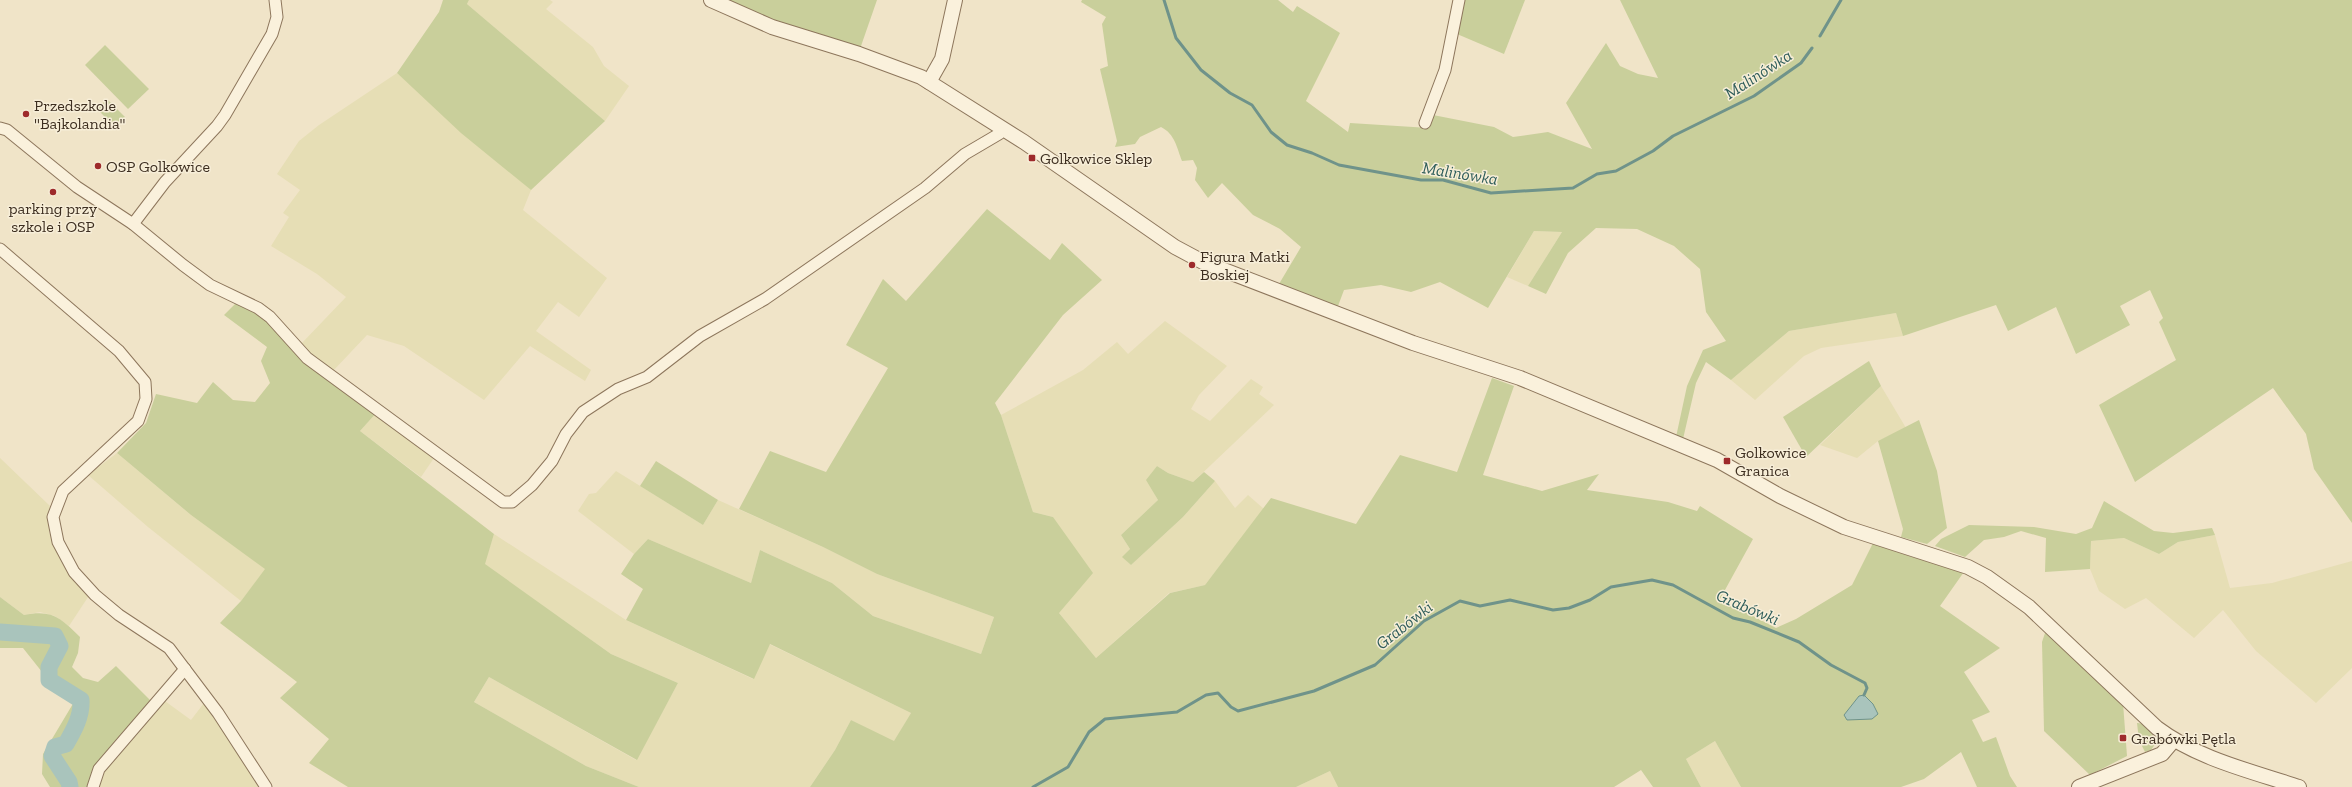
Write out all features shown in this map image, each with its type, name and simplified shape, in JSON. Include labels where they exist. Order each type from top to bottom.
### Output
[{"type":"street","points":[[133,224],[165,182],[217,126],[225,115],[272,34],[277,17],[275,0]]},
{"type":"street","points":[[711,0],[772,27],[909,72],[929,82],[1003,129],[1171,245],[1203,262],[1413,343],[1520,378],[1717,460],[1780,496],[1844,527],[1968,568],[1987,577],[2029,607],[2156,728],[2173,741],[2217,760],[2299,787]]},
{"type":"street","points":[[929,82],[942,59],[955,0]]},
{"type":"street","points":[[1425,123],[1444,70],[1459,0]]},
{"type":"street","points":[[0,128],[7,130],[86,193],[133,224],[210,285],[258,308],[270,317],[307,358],[503,502],[512,502],[532,485],[552,461],[566,434],[583,412],[618,389],[647,377],[700,336],[765,299],[925,188],[965,154],[999,134],[1003,129]]},
{"type":"street","points":[[0,249],[119,351],[145,382],[146,399],[138,421],[63,491],[54,517],[58,542],[74,572],[94,595],[114,611],[169,648],[218,713],[266,787]]},
{"type":"street","points":[[93,787],[99,769],[185,669]]},
{"type":"street","points":[[2079,787],[2162,754],[2173,741]]},
{"type":"shaded area","points":[[469,0],[550,0],[553,2],[546,9],[593,47],[604,66],[629,86],[605,121],[467,4]]},
{"type":"shaded area","points":[[397,73],[531,190],[523,210],[607,278],[579,317],[558,302],[536,331],[591,370],[585,381],[530,346],[484,400],[404,346],[367,335],[333,371],[308,353],[301,344],[346,297],[317,274],[271,246],[289,217],[283,213],[300,190],[277,174],[299,141],[319,125]]},
{"type":"shaded area","points":[[1534,231],[1562,232],[1528,286],[1507,277]]},
{"type":"shaded area","points":[[1896,313],[1903,336],[1821,348],[1804,356],[1755,400],[1731,380],[1789,331]]},
{"type":"shaded area","points":[[1165,321],[1227,366],[1199,395],[1191,409],[1210,421],[1251,379],[1263,387],[1259,394],[1274,405],[1193,482],[1168,473],[1157,466],[1147,480],[1158,500],[1121,535],[1130,549],[1123,557],[1131,565],[1183,517],[1215,481],[1235,508],[1248,495],[1264,509],[1205,585],[1169,593],[1096,658],[1059,613],[1053,517],[1033,512],[1001,415],[1083,370],[1117,342],[1128,354]]},
{"type":"shaded area","points":[[1881,386],[1906,428],[1878,441],[1857,458],[1820,445]]},
{"type":"shaded area","points":[[378,411],[436,455],[421,477],[360,431]]},
{"type":"shaded area","points":[[117,453],[191,515],[266,569],[241,601],[148,527],[88,475]]},
{"type":"shaded area","points":[[0,458],[50,506],[49,532],[62,563],[90,594],[69,626],[55,616],[40,612],[24,615],[0,597]]},
{"type":"shaded area","points":[[616,471],[703,525],[718,500],[823,547],[877,574],[994,617],[981,654],[873,616],[832,583],[760,550],[751,583],[648,539],[634,554],[578,511],[589,494],[596,493]]},
{"type":"shaded area","points":[[494,534],[626,620],[753,679],[769,644],[911,713],[894,742],[851,720],[835,750],[810,787],[639,787],[586,766],[474,702],[489,677],[636,760],[678,683],[611,654],[484,564]]},
{"type":"shaded area","points":[[2215,535],[2230,588],[2272,583],[2352,561],[2352,668],[2316,703],[2256,651],[2223,610],[2194,638],[2146,598],[2125,609],[2099,591],[2090,569],[2091,541],[2124,538],[2159,554],[2178,542]]},
{"type":"shaded area","points":[[158,696],[191,720],[204,703],[262,787],[88,787]]},
{"type":"shaded area","points":[[1715,741],[1741,787],[1701,787],[1686,759]]},
{"type":"shaded area","points":[[1330,771],[1338,787],[1296,787]]},
{"type":"green space","points":[[443,0],[469,0],[467,4],[605,121],[531,190],[461,133],[397,73],[439,12]]},
{"type":"green space","points":[[717,0],[877,0],[861,46],[854,49]]},
{"type":"green space","points":[[1082,0],[1278,0],[1293,12],[1297,6],[1340,33],[1306,101],[1348,132],[1350,123],[1429,128],[1433,115],[1494,127],[1513,137],[1548,132],[1592,149],[1566,103],[1606,43],[1620,66],[1638,74],[1658,78],[1620,0],[2352,0],[2352,523],[2314,469],[2306,434],[2273,388],[2135,482],[2099,405],[2176,360],[2159,322],[2163,318],[2150,290],[2120,306],[2130,325],[2076,354],[2056,307],[2008,331],[1996,305],[1903,336],[1896,313],[1789,331],[1731,380],[1706,362],[1696,383],[1683,439],[1676,437],[1687,386],[1703,350],[1726,341],[1706,312],[1700,269],[1674,246],[1637,229],[1596,228],[1568,253],[1546,294],[1528,286],[1562,232],[1534,231],[1488,308],[1440,282],[1411,292],[1381,285],[1344,290],[1338,306],[1279,284],[1301,247],[1280,229],[1253,215],[1222,183],[1208,198],[1195,180],[1197,168],[1193,160],[1182,161],[1175,142],[1166,130],[1161,127],[1140,137],[1135,144],[1115,147],[1117,141],[1100,69],[1108,66],[1102,24],[1106,17],[1081,2]]},
{"type":"green space","points":[[1463,0],[1525,0],[1504,54],[1457,34]]},
{"type":"green space","points":[[105,45],[149,89],[128,109],[85,65]]},
{"type":"green space","points":[[107,99],[125,117],[115,127],[97,109]]},
{"type":"green space","points":[[987,209],[1050,260],[1062,243],[1102,280],[1063,315],[995,403],[1001,415],[1033,512],[1053,517],[1093,573],[1059,613],[1096,658],[1170,593],[1205,585],[1271,498],[1356,524],[1400,455],[1457,472],[1492,378],[1514,386],[1483,475],[1542,491],[1599,474],[1587,490],[1668,502],[1697,511],[1700,506],[1753,539],[1720,599],[1776,628],[1796,619],[1852,585],[1873,543],[1912,557],[1951,564],[1966,569],[1940,606],[2000,648],[1964,672],[1990,712],[1972,720],[1983,742],[1996,737],[2010,776],[2017,787],[1977,787],[1961,752],[1924,779],[1901,787],[1741,787],[1715,741],[1686,759],[1701,787],[1653,787],[1641,770],[1614,787],[1338,787],[1330,771],[1296,787],[810,787],[835,750],[851,720],[894,741],[911,713],[770,644],[754,679],[626,620],[643,589],[621,574],[634,554],[648,539],[751,583],[760,550],[832,583],[873,616],[981,654],[994,617],[877,574],[823,547],[739,509],[770,451],[826,472],[888,368],[846,345],[883,279],[906,301]]},
{"type":"green space","points":[[238,301],[257,309],[378,411],[360,431],[494,534],[485,564],[611,654],[678,683],[637,760],[489,677],[474,702],[586,766],[639,787],[348,787],[309,763],[329,739],[280,698],[297,682],[220,623],[241,601],[265,569],[191,515],[117,453],[146,423],[156,394],[197,403],[213,382],[233,400],[255,402],[270,383],[261,361],[267,347],[224,315]]},
{"type":"green space","points":[[1869,361],[1881,386],[1806,457],[1783,417]]},
{"type":"green space","points":[[1919,420],[1937,471],[1947,528],[1927,544],[1901,537],[1903,529],[1878,441]]},
{"type":"green space","points":[[656,461],[718,500],[703,525],[640,486]]},
{"type":"green space","points":[[1157,466],[1168,473],[1193,482],[1204,472],[1215,481],[1183,517],[1131,565],[1122,557],[1130,549],[1121,535],[1158,500],[1146,480]]},
{"type":"green space","points":[[2104,501],[2154,531],[2173,533],[2212,528],[2215,535],[2178,542],[2159,554],[2124,538],[2091,541],[2090,569],[2045,572],[2046,538],[2021,531],[2004,537],[1984,540],[1965,557],[1935,546],[1941,539],[1969,525],[2034,527],[2076,534],[2092,528]]},
{"type":"green space","points":[[0,597],[24,615],[34,613],[49,614],[61,620],[73,630],[80,637],[78,653],[72,667],[83,678],[98,682],[116,666],[151,701],[88,787],[50,787],[42,774],[43,754],[74,702],[50,682],[23,648],[0,648]]},
{"type":"green space","points":[[2046,630],[2123,703],[2127,756],[2090,775],[2044,731],[2042,642]]},
{"type":"green space","points":[[2137,723],[2140,723],[2146,727],[2154,737],[2156,743],[2151,750],[2145,752],[2139,740]]},
{"type":"water","points":[[1864,695],[1873,704],[1878,714],[1872,719],[1847,720],[1844,715],[1859,696]]},
{"type":"waterway","name":"Malinówka","points":[[1164,0],[1176,38],[1201,70],[1230,93],[1252,105],[1271,132],[1287,145],[1312,153],[1339,165],[1421,180],[1443,180],[1491,193],[1573,188],[1597,174],[1616,171],[1653,151],[1673,136],[1754,96],[1801,63],[1812,48]]},
{"type":"waterway","name":"Malinówka","points":[[1820,36],[1841,0]]},
{"type":"waterway","name":"Grabówki","points":[[1033,787],[1068,767],[1089,732],[1105,719],[1177,712],[1206,695],[1218,693],[1231,707],[1238,711],[1314,691],[1375,665],[1424,621],[1460,601],[1480,606],[1510,600],[1553,610],[1569,608],[1590,600],[1611,587],[1652,580],[1673,585],[1733,618],[1750,622],[1799,642],[1831,665],[1865,683],[1867,688],[1864,695]]},
{"type":"waterway","points":[[0,632],[55,636],[60,646],[49,667],[49,680],[81,700],[79,717],[72,733],[66,744],[55,747],[52,756],[69,782],[70,787]]},
{"type":"place","name":"Przedszkole \"Bajkolandia\"","points":[[26,114]]},
{"type":"place","name":"Golkowice Sklep","points":[[1032,158]]},
{"type":"place","name":"OSP Golkowice","points":[[98,166]]},
{"type":"place","name":"parking przy szkole i OSP","points":[[53,192]]},
{"type":"place","name":"Figura Matki Boskiej","points":[[1192,265]]},
{"type":"place","name":"Golkowice Granica","points":[[1727,461]]},
{"type":"place","name":"Grabówki Pętla","points":[[2123,738]]}]
